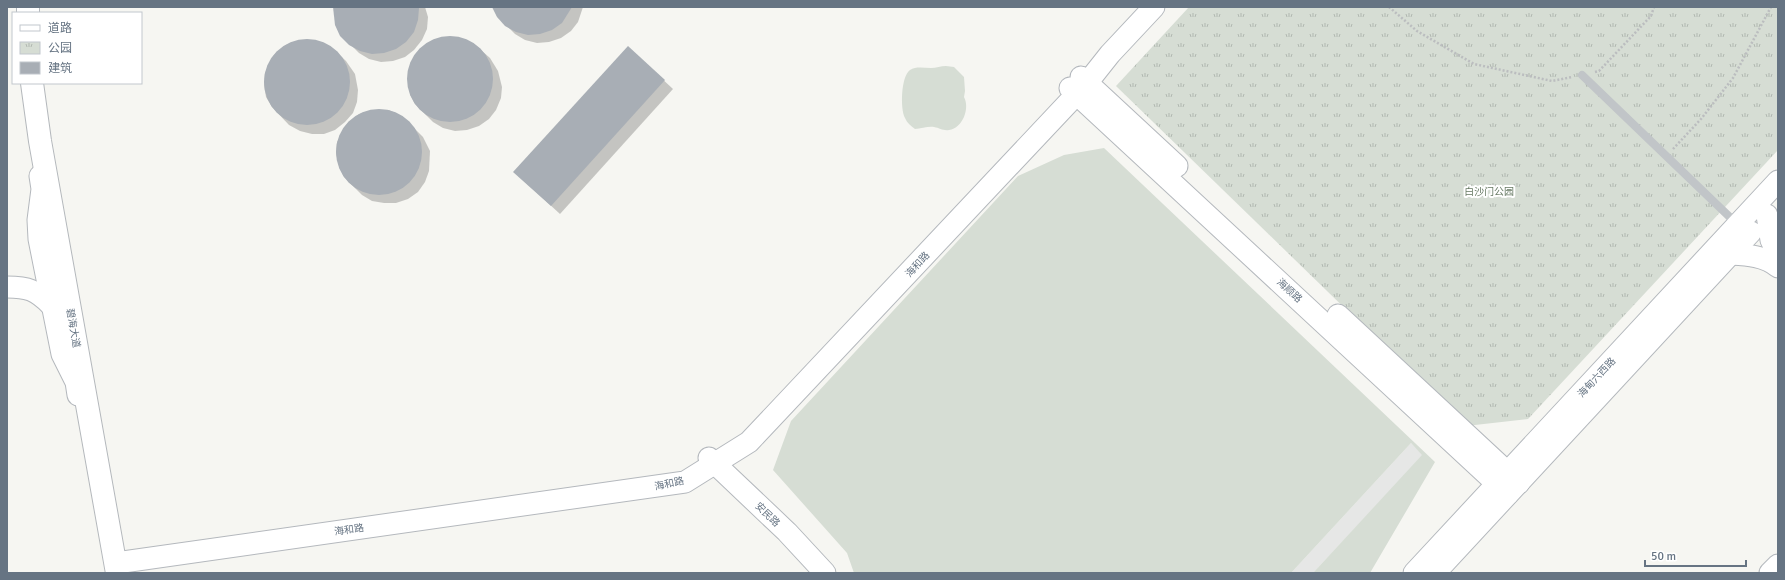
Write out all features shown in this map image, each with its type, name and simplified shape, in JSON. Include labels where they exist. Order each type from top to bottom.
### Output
[{"type":"main road","name":"碧海大道","points":[[32,84],[37,119],[98,462],[119,563]]},
{"type":"main road","name":"碧海大道","points":[[39,84],[119,563]]},
{"type":"street","points":[[1079,86],[1146,7]]},
{"type":"street","points":[[1079,86],[1154,7]]},
{"type":"street","name":"海和路","points":[[119,563],[684,482],[707,464],[749,442],[1079,86]]},
{"type":"street","name":"海顺路","points":[[1079,86],[1508,483]]},
{"type":"street","points":[[37,119],[36,157],[42,189],[38,220],[41,251],[62,354],[76,382],[81,410],[98,462]]},
{"type":"street","name":"海甸六西路","points":[[1435,573],[1508,483],[1743,230],[1778,181]]},
{"type":"street","points":[[1772,209],[1771,240],[1778,256]]},
{"type":"street","name":"海甸六西路","points":[[1414,573],[1508,483],[1731,254],[1743,230],[1772,209]]},
{"type":"street","points":[[7,280],[18,277],[27,272],[35,264],[41,251]]},
{"type":"street","points":[[1731,254],[1756,257],[1770,261],[1778,267]]},
{"type":"street","points":[[7,287],[28,288],[39,294],[51,305]]},
{"type":"street","name":"安民路","points":[[707,464],[810,573]]},
{"type":"street","name":"安民路","points":[[707,464],[787,532],[825,573]]},
{"type":"street","points":[[1770,573],[1778,564]]},
{"type":"lane","points":[[1582,75],[1743,230]]},
{"type":"path","points":[[1389,7],[1417,31],[1474,64],[1552,81],[1599,71],[1651,16],[1654,7]]},
{"type":"path","points":[[1666,156],[1701,119],[1733,78],[1772,7]]},
{"type":"shaded area","points":[[1411,443],[1423,455],[1313,573],[1291,573]]},
{"type":"green space","name":"白沙门公园","points":[[1189,7],[1778,7],[1778,150],[1528,419],[1466,426],[1116,86]]},
{"type":"green space","points":[[946,66],[954,67],[964,77],[966,112],[964,117],[958,126],[949,130],[936,127],[915,129],[906,120],[902,108],[903,85],[907,73],[915,68]]},
{"type":"green space","points":[[1104,148],[1435,462],[1370,573],[1313,573],[1422,455],[1411,443],[1291,573],[854,573],[847,553],[773,470],[791,421],[1018,176],[1064,155]]},
{"type":"building","points":[[333,7],[419,8],[418,20],[414,32],[406,42],[396,49],[384,53],[372,54],[360,51],[349,45],[340,36],[335,25]]},
{"type":"building","points":[[492,7],[572,7],[562,23],[552,30],[540,34],[528,35],[516,32],[505,26],[497,17]]},
{"type":"building","points":[[442,36],[458,36],[467,39],[481,48],[490,62],[493,71],[493,87],[490,96],[481,110],[467,119],[458,122],[442,122],[426,115],[419,110],[414,103],[407,87],[407,71],[414,55],[419,48],[426,43]]},
{"type":"building","points":[[299,39],[315,39],[324,42],[338,51],[347,65],[350,74],[350,90],[347,99],[338,113],[324,122],[315,125],[299,125],[283,118],[276,113],[271,106],[264,90],[264,74],[271,58],[276,51],[283,46]]},
{"type":"building","points":[[628,46],[665,80],[551,206],[513,172]]},
{"type":"building","points":[[371,109],[387,109],[396,112],[410,121],[419,135],[422,144],[422,160],[419,169],[410,183],[396,192],[387,195],[371,195],[355,188],[348,183],[343,176],[336,160],[336,144],[343,128],[348,121],[355,116]]}]
